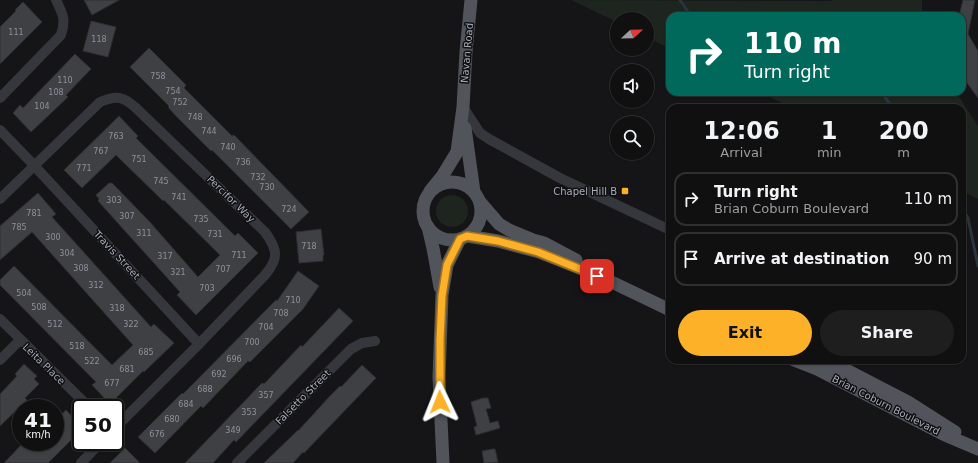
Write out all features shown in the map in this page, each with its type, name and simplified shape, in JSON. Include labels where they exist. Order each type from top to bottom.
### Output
[{"type":"main road","name":"Navan Road","points":[[430,191],[443,175],[457,152],[463,107],[471,0]]},
{"type":"main road","name":"Navan Road","points":[[463,107],[477,197]]},
{"type":"main road","points":[[597,276],[575,259],[558,249],[518,234],[499,224],[477,197],[464,185],[452,182],[444,183],[430,191],[424,205],[424,220],[432,232],[445,239],[463,237],[498,241],[538,252],[597,276],[666,308]]},
{"type":"main road","points":[[443,463],[439,377],[442,296],[447,265],[463,237],[475,228],[479,220],[481,211],[477,197]]},
{"type":"main road","points":[[428,226],[442,296]]},
{"type":"main road","points":[[635,293],[666,302]]},
{"type":"main road","name":"Brian Coburn Boulevard","points":[[835,364],[908,402],[978,449]]},
{"type":"main road","name":"Brian Coburn Boulevard","points":[[819,365],[945,435],[978,449]]},
{"type":"street","points":[[0,98],[61,35],[64,26],[63,14],[56,0]]},
{"type":"street","name":"Percifor Way","points":[[0,198],[100,102],[109,98],[120,97],[128,101],[136,108],[265,232],[276,250],[276,257],[272,267],[261,280],[124,419]]},
{"type":"street","points":[[463,107],[480,133],[560,178],[666,228]]},
{"type":"street","name":"Travis Street","points":[[0,130],[199,344]]},
{"type":"street","name":"Leita Place","points":[[0,319],[81,399]]},
{"type":"street","points":[[0,360],[20,340]]},
{"type":"street","name":"Falsetto Street","points":[[237,463],[351,349],[362,343],[375,341]]},
{"type":"street","points":[[80,463],[92,451]]},
{"type":"shaded area","points":[[571,0],[922,0],[922,12],[666,12],[666,46],[654,41],[654,12],[610,12],[610,19]]},
{"type":"shaded area","points":[[768,96],[959,96],[964,104],[784,104]]},
{"type":"shaded area","points":[[966,107],[978,126],[978,199],[966,193]]},
{"type":"shaded area","points":[[449,195],[455,195],[465,202],[468,211],[467,217],[461,224],[455,227],[449,227],[439,220],[436,214],[436,208],[443,198]]},
{"type":"building","points":[[84,0],[119,0],[92,15]]},
{"type":"building","points":[[963,0],[975,0],[968,34],[978,51],[978,98],[966,82],[966,12],[960,12]]},
{"type":"building","points":[[23,2],[42,22],[0,64],[0,27]]},
{"type":"building","points":[[91,21],[116,27],[108,57],[83,51]]},
{"type":"building","points":[[149,48],[186,85],[184,88],[232,136],[234,135],[309,212],[291,229],[175,115],[168,107],[169,106],[130,67]]},
{"type":"building","points":[[75,54],[91,69],[66,95],[68,97],[31,132],[13,113],[20,105],[23,108]]},
{"type":"building","points":[[119,116],[138,136],[136,138],[235,236],[238,233],[258,253],[196,315],[177,295],[180,292],[98,201],[99,199],[96,195],[109,183],[112,183],[149,221],[198,277],[220,255],[116,155],[82,188],[64,170]]},
{"type":"building","points":[[38,193],[56,214],[52,217],[151,327],[154,324],[174,343],[115,399],[105,399],[92,385],[96,382],[0,285],[0,280],[14,266],[112,365],[133,345],[32,232],[0,260],[0,226]]},
{"type":"building","points":[[321,229],[324,255],[323,261],[299,263],[296,232]]},
{"type":"building","points":[[298,271],[319,286],[303,309],[250,362],[248,361],[203,408],[201,406],[155,453],[138,437],[276,300],[277,301]]},
{"type":"building","points":[[339,308],[353,321],[236,442],[234,440],[213,463],[185,463],[262,383],[264,384],[301,345],[302,347]]},
{"type":"building","points":[[24,364],[37,376],[34,379],[39,384],[25,398],[26,399],[12,399],[12,414],[0,426],[0,394],[17,376],[15,374]]},
{"type":"building","points":[[362,365],[376,378],[304,453],[303,452],[293,463],[264,463],[298,431],[330,396]]},
{"type":"building","points":[[488,398],[491,408],[486,409],[490,423],[498,421],[500,428],[476,435],[474,427],[477,426],[471,402]]},
{"type":"building","points":[[66,410],[72,416],[72,439],[64,447],[64,412]]},
{"type":"building","points":[[125,448],[140,463],[110,463],[122,451],[124,451]]},
{"type":"building","points":[[495,449],[498,462],[484,463],[482,451]]},
{"type":"building","points":[[15,451],[60,451],[48,463],[4,463]]},
{"type":"waterway","points":[[680,0],[688,12]]},
{"type":"waterway","points":[[884,96],[890,104]]},
{"type":"waterway","points":[[966,215],[978,266]]},
{"type":"place","name":"Chapel Hill B","points":[[625,191]]},
{"type":"route","points":[[440,402],[440,340],[444,279],[447,265],[460,239],[467,236],[498,241],[538,252],[597,276]]}]
